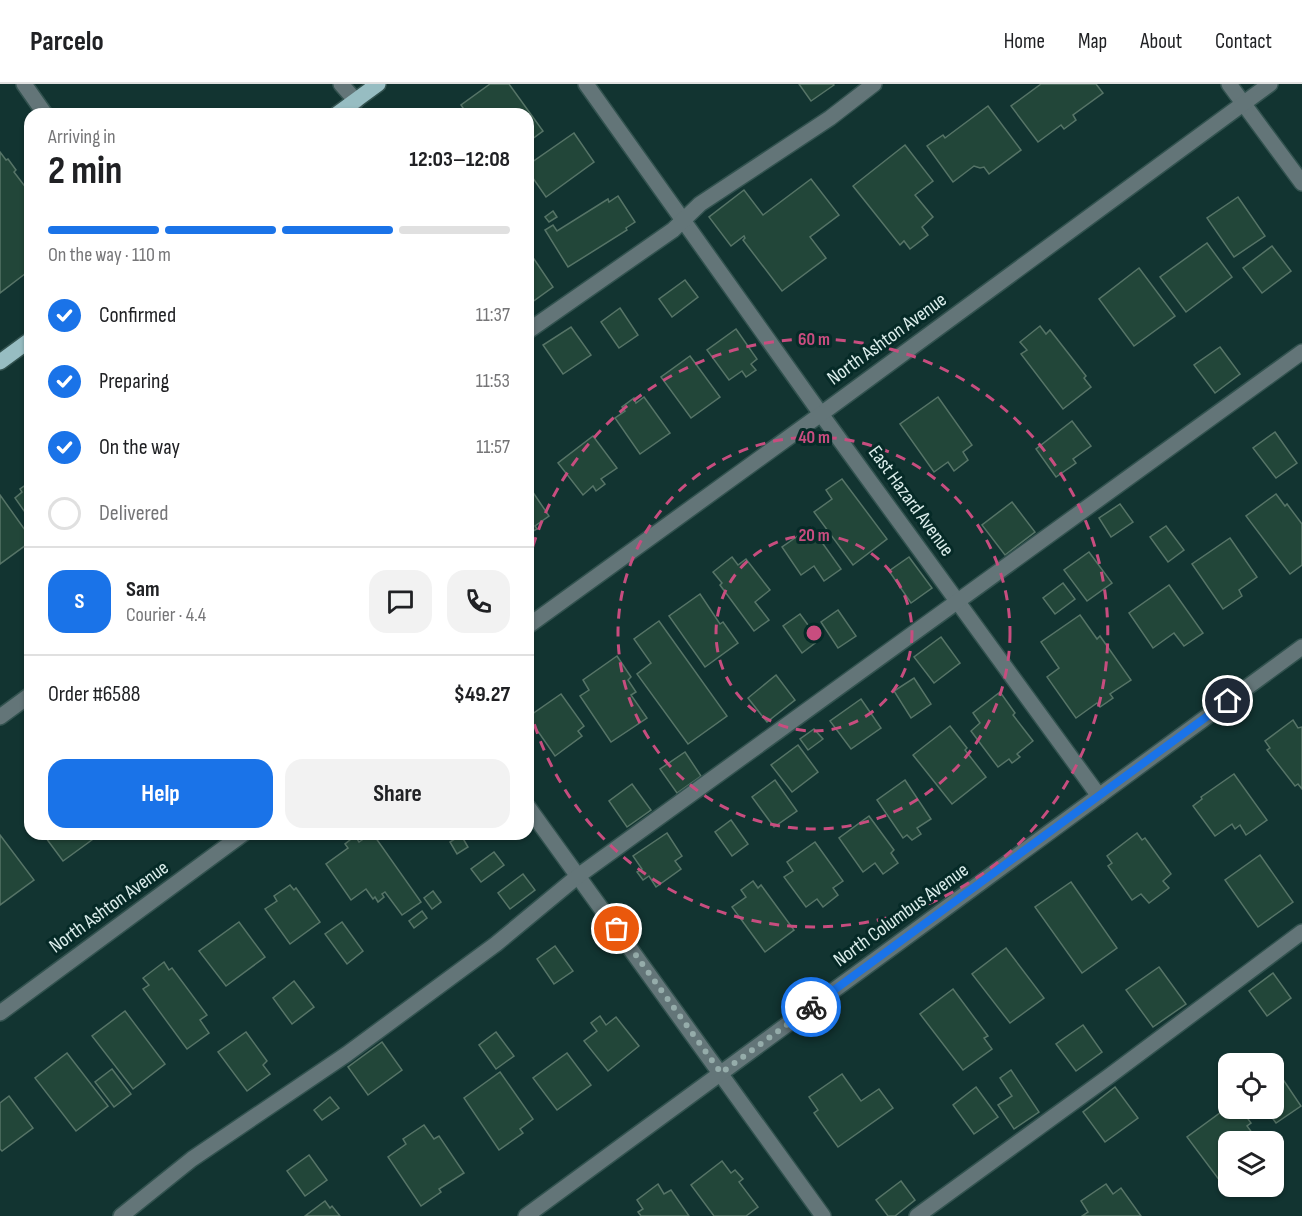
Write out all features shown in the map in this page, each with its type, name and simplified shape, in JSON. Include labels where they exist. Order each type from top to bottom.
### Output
[{"type":"main road","points":[[346,108],[378,84]]},
{"type":"main road","points":[[0,362],[24,344]]},
{"type":"street","points":[[24,84],[41,108]]},
{"type":"street","points":[[341,84],[356,101]]},
{"type":"street","name":"East Hazard Avenue","points":[[586,84],[821,414],[1099,796]]},
{"type":"street","points":[[534,327],[673,230],[700,204],[830,118],[873,84]]},
{"type":"street","points":[[1229,84],[1302,183]]},
{"type":"street","name":"North Ashton Avenue","points":[[534,622],[1270,84]]},
{"type":"street","points":[[121,1216],[192,1159],[347,1054],[496,944],[578,876],[1302,352]]},
{"type":"street","name":"North Columbus Avenue","points":[[526,1216],[1302,647]]},
{"type":"street","points":[[0,717],[24,699]]},
{"type":"street","points":[[534,815],[823,1216]]},
{"type":"street","name":"North Ashton Avenue","points":[[0,1013],[235,840]]},
{"type":"street","points":[[917,1216],[1302,932]]},
{"type":"building","points":[[490,84],[509,84],[526,108],[463,108],[461,105]]},
{"type":"building","points":[[799,84],[833,84],[834,85],[811,101]]},
{"type":"building","points":[[1041,84],[1096,84],[1103,93],[1073,115],[1076,120],[1064,129],[1061,125],[1038,142],[1011,106]]},
{"type":"building","points":[[988,106],[1021,150],[989,174],[984,167],[974,166],[953,182],[927,146],[943,135],[945,138]]},
{"type":"building","points":[[534,119],[543,131],[534,138]]},
{"type":"building","points":[[574,133],[594,162],[546,197],[534,180],[534,161]]},
{"type":"building","points":[[905,145],[933,181],[915,195],[933,217],[922,227],[928,235],[910,249],[904,241],[900,245],[853,186]]},
{"type":"building","points":[[0,152],[16,170],[14,172],[24,185],[24,275],[0,293]]},
{"type":"building","points":[[811,179],[839,215],[810,237],[826,258],[782,291],[743,240],[744,236],[731,246],[709,217],[744,190],[763,215]]},
{"type":"building","points":[[618,196],[635,222],[626,228],[627,230],[568,267],[545,230],[553,225],[557,231],[608,199],[609,202]]},
{"type":"building","points":[[1238,197],[1265,236],[1234,257],[1207,218]]},
{"type":"building","points":[[553,211],[557,217],[549,222],[545,217]]},
{"type":"building","points":[[1207,243],[1232,277],[1186,312],[1160,277]]},
{"type":"building","points":[[1272,246],[1291,271],[1262,293],[1243,268]]},
{"type":"building","points":[[534,259],[553,287],[534,301]]},
{"type":"building","points":[[1139,268],[1175,316],[1134,346],[1099,299]]},
{"type":"building","points":[[685,280],[698,297],[672,317],[659,299]]},
{"type":"building","points":[[620,308],[638,335],[619,348],[601,322]]},
{"type":"building","points":[[1040,326],[1046,334],[1050,330],[1086,376],[1084,378],[1091,387],[1063,409],[1021,354],[1027,350],[1020,342]]},
{"type":"building","points":[[571,327],[591,355],[563,374],[543,345]]},
{"type":"building","points":[[736,329],[757,359],[751,364],[756,370],[746,377],[742,371],[729,380],[707,350]]},
{"type":"building","points":[[1220,347],[1240,374],[1215,393],[1194,365]]},
{"type":"building","points":[[690,356],[720,397],[691,418],[661,377]]},
{"type":"building","points":[[644,397],[670,433],[640,454],[615,418],[625,411],[622,407],[634,398],[636,403]]},
{"type":"building","points":[[938,397],[972,445],[963,452],[968,460],[954,471],[948,462],[934,472],[900,424]]},
{"type":"building","points":[[1072,421],[1091,446],[1073,459],[1076,463],[1056,477],[1036,449]]},
{"type":"building","points":[[1275,432],[1297,463],[1276,478],[1253,448]]},
{"type":"building","points":[[593,436],[617,468],[601,479],[605,484],[596,491],[593,486],[583,495],[558,463]]},
{"type":"building","points":[[842,479],[887,539],[853,565],[814,512],[832,499],[826,490]]},
{"type":"building","points":[[24,486],[24,511],[15,498],[22,492],[20,489]]},
{"type":"building","points":[[534,494],[549,516],[535,526],[537,529],[534,531]]},
{"type":"building","points":[[1276,494],[1302,524],[1302,565],[1290,574],[1246,516]]},
{"type":"building","points":[[0,495],[24,529],[24,546],[0,564]]},
{"type":"building","points":[[1012,502],[1035,532],[1005,555],[982,525]]},
{"type":"building","points":[[1120,504],[1133,522],[1111,537],[1099,518]]},
{"type":"building","points":[[1166,526],[1184,550],[1168,562],[1150,537]]},
{"type":"building","points":[[811,527],[841,569],[824,581],[814,566],[801,575],[782,547]]},
{"type":"building","points":[[1230,538],[1257,577],[1239,590],[1242,596],[1223,609],[1192,564]]},
{"type":"building","points":[[1089,552],[1112,583],[1087,601],[1064,570]]},
{"type":"building","points":[[732,557],[738,565],[746,559],[770,590],[755,602],[769,620],[754,631],[713,572]]},
{"type":"building","points":[[909,557],[932,588],[911,603],[889,571]]},
{"type":"building","points":[[1063,583],[1075,599],[1055,614],[1043,598]]},
{"type":"building","points":[[1169,585],[1203,633],[1184,646],[1174,633],[1153,648],[1129,613]]},
{"type":"building","points":[[700,594],[720,624],[723,622],[738,643],[705,667],[669,616]]},
{"type":"building","points":[[838,610],[856,636],[838,648],[821,622]]},
{"type":"building","points":[[800,614],[819,640],[802,653],[783,626]]},
{"type":"building","points":[[1080,615],[1097,639],[1100,636],[1131,680],[1110,694],[1113,698],[1100,707],[1097,703],[1076,718],[1047,677],[1059,668],[1041,642]]},
{"type":"building","points":[[659,621],[727,716],[688,744],[637,674],[651,663],[634,639]]},
{"type":"building","points":[[941,637],[960,663],[934,683],[914,657]]},
{"type":"building","points":[[617,656],[631,677],[628,680],[636,692],[631,695],[647,718],[611,742],[580,696],[589,690],[583,680]]},
{"type":"building","points":[[776,675],[795,700],[767,722],[748,698]]},
{"type":"building","points":[[914,678],[931,704],[911,718],[894,691]]},
{"type":"building","points":[[1000,692],[1015,713],[1013,715],[1033,741],[1017,754],[1020,757],[1012,763],[1009,759],[998,767],[971,731],[980,723],[973,713]]},
{"type":"building","points":[[561,694],[584,726],[578,731],[582,736],[555,756],[534,726],[534,713]]},
{"type":"building","points":[[861,699],[881,728],[851,749],[830,721]]},
{"type":"building","points":[[1293,720],[1298,728],[1302,727],[1302,789],[1298,784],[1295,786],[1267,750],[1270,748],[1265,741]]},
{"type":"building","points":[[950,726],[986,777],[952,804],[913,755]]},
{"type":"building","points":[[814,729],[823,739],[808,750],[800,739]]},
{"type":"building","points":[[798,745],[818,772],[792,792],[771,765]]},
{"type":"building","points":[[685,752],[701,776],[677,793],[660,769]]},
{"type":"building","points":[[1234,774],[1267,820],[1246,835],[1240,825],[1235,829],[1232,824],[1215,836],[1193,806],[1202,799],[1201,797]]},
{"type":"building","points":[[775,780],[797,811],[774,827],[752,797]]},
{"type":"building","points":[[905,780],[931,819],[917,828],[921,834],[912,840],[907,835],[903,838],[877,800]]},
{"type":"building","points":[[632,784],[651,810],[627,827],[609,801]]},
{"type":"building","points":[[869,816],[894,850],[891,853],[898,863],[883,874],[875,863],[863,872],[839,838]]},
{"type":"building","points":[[731,820],[748,844],[732,856],[715,832]]},
{"type":"building","points":[[667,833],[682,856],[675,861],[681,869],[656,887],[649,876],[643,880],[637,872],[642,869],[633,856]]},
{"type":"building","points":[[1137,833],[1142,840],[1145,838],[1171,874],[1163,881],[1169,888],[1149,903],[1141,894],[1132,900],[1108,866],[1112,863],[1107,856]]},
{"type":"building","points":[[0,835],[34,880],[0,905]]},
{"type":"building","points":[[47,840],[92,840],[63,861]]},
{"type":"building","points":[[350,840],[359,842],[377,840],[421,902],[402,915],[385,892],[382,894],[384,897],[378,902],[366,889],[351,900],[326,864],[348,848],[345,844]]},
{"type":"building","points":[[464,840],[468,847],[457,854],[450,842]]},
{"type":"building","points":[[815,842],[843,881],[833,888],[838,895],[823,907],[817,899],[806,907],[784,877],[793,871],[787,862]]},
{"type":"building","points":[[494,852],[504,865],[481,882],[471,869]]},
{"type":"building","points":[[1260,855],[1293,902],[1258,927],[1225,880]]},
{"type":"building","points":[[523,874],[535,890],[510,909],[498,893]]},
{"type":"building","points":[[753,881],[758,888],[761,885],[794,930],[765,952],[732,907],[746,897],[741,890]]},
{"type":"building","points":[[1071,882],[1117,948],[1082,973],[1035,907]]},
{"type":"building","points":[[290,885],[294,890],[296,888],[320,922],[290,944],[265,909],[277,901],[274,896]]},
{"type":"building","points":[[433,891],[441,902],[432,909],[424,898]]},
{"type":"building","points":[[422,911],[427,918],[414,928],[409,921]]},
{"type":"building","points":[[239,922],[265,957],[226,986],[199,951]]},
{"type":"building","points":[[342,922],[363,951],[347,964],[325,934]]},
{"type":"building","points":[[555,946],[573,971],[554,984],[537,959]]},
{"type":"building","points":[[1006,948],[1044,998],[1010,1023],[972,974]]},
{"type":"building","points":[[164,962],[169,970],[172,968],[207,1015],[200,1020],[209,1033],[187,1049],[143,989],[149,985],[143,978]]},
{"type":"building","points":[[1159,967],[1186,1004],[1153,1027],[1126,990]]},
{"type":"building","points":[[1273,973],[1291,998],[1267,1016],[1249,991]]},
{"type":"building","points":[[294,981],[314,1007],[292,1024],[273,998]]},
{"type":"building","points":[[953,989],[988,1036],[984,1038],[992,1049],[963,1070],[920,1014]]},
{"type":"building","points":[[125,1011],[165,1064],[133,1089],[92,1036]]},
{"type":"building","points":[[600,1016],[606,1025],[616,1017],[639,1046],[608,1071],[584,1041],[597,1031],[591,1023]]},
{"type":"building","points":[[1083,1025],[1102,1052],[1076,1071],[1056,1044]]},
{"type":"building","points":[[246,1032],[267,1061],[263,1065],[270,1074],[247,1091],[218,1052]]},
{"type":"building","points":[[496,1032],[514,1056],[496,1069],[479,1045]]},
{"type":"building","points":[[382,1042],[402,1070],[368,1095],[348,1067]]},
{"type":"building","points":[[67,1053],[108,1106],[76,1131],[35,1078]]},
{"type":"building","points":[[567,1053],[591,1085],[557,1110],[533,1078]]},
{"type":"building","points":[[112,1069],[131,1094],[114,1107],[95,1082]]},
{"type":"building","points":[[1011,1070],[1039,1112],[1014,1129],[998,1105],[1012,1096],[1000,1078]]},
{"type":"building","points":[[500,1072],[533,1119],[520,1129],[523,1133],[499,1150],[464,1098]]},
{"type":"building","points":[[842,1074],[861,1101],[879,1089],[893,1108],[838,1147],[814,1113],[818,1110],[809,1097]]},
{"type":"building","points":[[1284,1081],[1301,1106],[1284,1118]]},
{"type":"building","points":[[976,1087],[998,1117],[974,1134],[953,1105]]},
{"type":"building","points":[[1115,1087],[1138,1118],[1105,1142],[1083,1112]]},
{"type":"building","points":[[9,1096],[33,1128],[2,1151],[0,1149],[0,1103]]},
{"type":"building","points":[[330,1097],[339,1108],[322,1120],[314,1110]]},
{"type":"building","points":[[1218,1114],[1218,1119],[1248,1119],[1251,1123],[1247,1126],[1251,1131],[1218,1131],[1218,1178],[1187,1137]]},
{"type":"building","points":[[424,1125],[434,1139],[439,1136],[464,1173],[439,1189],[441,1192],[421,1206],[388,1157],[406,1144],[403,1139]]},
{"type":"building","points":[[309,1155],[327,1180],[305,1196],[287,1171]]},
{"type":"building","points":[[722,1161],[731,1173],[735,1170],[743,1179],[739,1182],[758,1207],[746,1216],[714,1216],[691,1185]]},
{"type":"building","points":[[901,1181],[915,1200],[895,1216],[888,1216],[876,1200]]},
{"type":"building","points":[[658,1184],[664,1194],[671,1190],[689,1216],[641,1216],[638,1212],[643,1209],[637,1200]]},
{"type":"building","points":[[1106,1184],[1113,1194],[1121,1188],[1141,1216],[1082,1216],[1088,1212],[1081,1201]]},
{"type":"building","points":[[325,1201],[340,1216],[305,1216]]},
{"type":"way so far","points":[[617,929],[721,1073],[811,1007]]},
{"type":"route","points":[[811,1007],[1228,701]]}]
